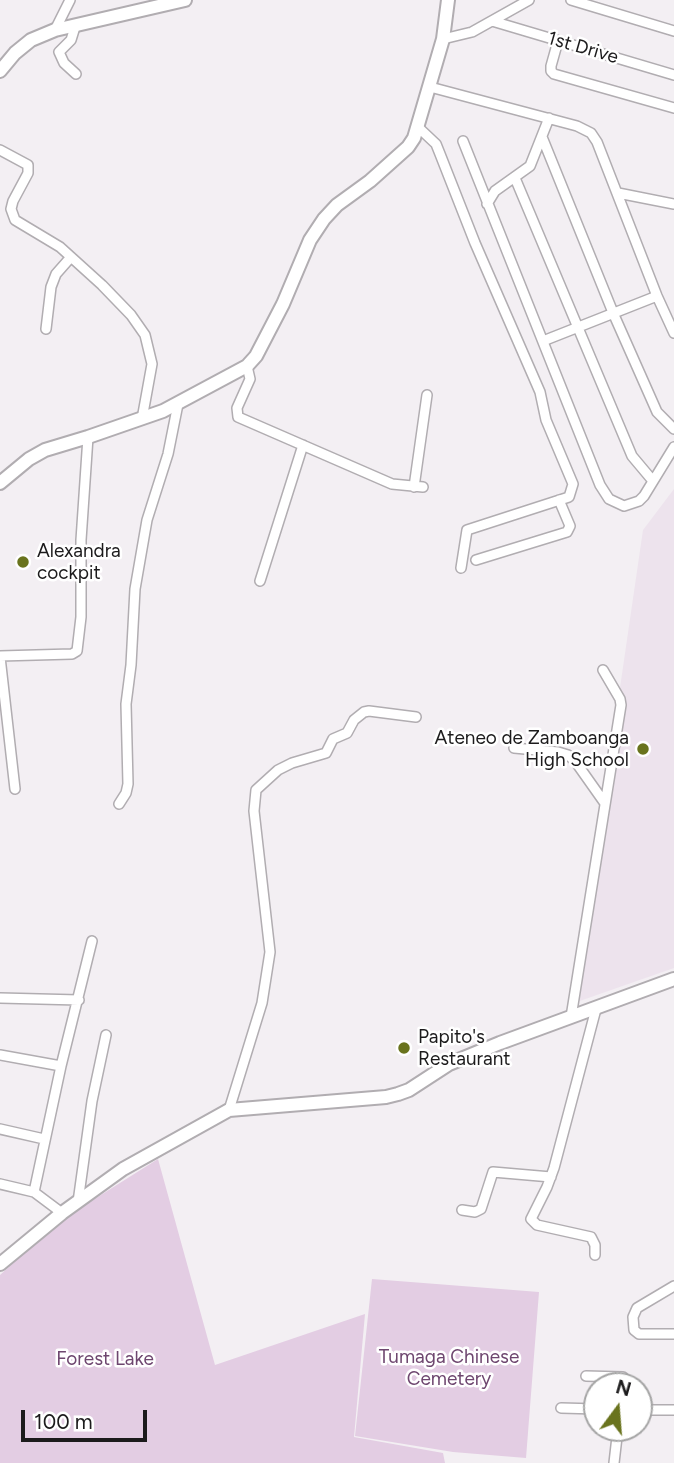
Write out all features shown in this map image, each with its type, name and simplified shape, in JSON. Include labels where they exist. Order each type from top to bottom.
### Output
[{"type":"street","points":[[55,30],[69,0]]},
{"type":"street","points":[[0,72],[15,53],[31,40],[55,30],[185,0]]},
{"type":"street","points":[[0,483],[29,458],[45,450],[142,419],[178,404],[247,366],[256,356],[283,304],[310,240],[324,219],[337,205],[370,181],[408,147],[419,128],[443,39],[448,0]]},
{"type":"street","points":[[443,39],[472,32],[529,0]]},
{"type":"street","points":[[571,0],[674,31]]},
{"type":"street","name":"1st Drive","points":[[492,21],[674,75]]},
{"type":"street","points":[[75,27],[71,40],[60,52],[64,63],[76,74]]},
{"type":"street","points":[[558,41],[551,66],[554,74],[674,108]]},
{"type":"street","points":[[430,88],[550,118],[585,128],[591,133],[618,192],[657,296],[671,319],[674,333]]},
{"type":"street","points":[[487,204],[495,191],[530,166],[550,118]]},
{"type":"street","points":[[419,128],[436,144],[475,243],[540,391],[546,420],[573,484],[569,497],[467,530],[460,568]]},
{"type":"street","points":[[542,137],[614,315],[657,412],[674,429]]},
{"type":"street","points":[[463,141],[600,485],[609,499],[624,506],[633,504],[644,496],[674,447]]},
{"type":"street","points":[[0,150],[28,165],[28,173],[13,201],[15,220],[40,233],[71,257],[131,315],[145,335],[152,363],[142,419]]},
{"type":"street","points":[[515,177],[632,456],[653,481]]},
{"type":"street","points":[[618,192],[674,204]]},
{"type":"street","points":[[46,329],[51,287],[56,274],[71,257]]},
{"type":"street","points":[[543,341],[657,296]]},
{"type":"street","points":[[247,366],[250,379],[236,415],[391,484],[418,487],[428,395]]},
{"type":"street","points":[[119,804],[128,784],[126,704],[135,589],[147,520],[167,454],[178,404]]},
{"type":"street","points":[[15,789],[0,656],[72,654],[77,651],[81,617],[81,540],[88,438]]},
{"type":"street","points":[[260,582],[303,445]]},
{"type":"street","points":[[476,560],[567,532],[570,526],[559,500]]},
{"type":"street","points":[[571,1017],[621,705],[603,670]]},
{"type":"street","points":[[229,1110],[262,1003],[270,952],[254,811],[256,790],[278,770],[326,753],[333,739],[347,733],[354,719],[363,712],[416,717]]},
{"type":"street","points":[[514,748],[568,755],[604,802]]},
{"type":"street","points":[[34,1192],[44,1139],[92,941]]},
{"type":"street","points":[[0,1264],[62,1213],[123,1169],[229,1110],[386,1097],[409,1090],[449,1064],[674,979]]},
{"type":"street","points":[[0,998],[79,1000]]},
{"type":"street","points":[[595,1255],[595,1245],[591,1237],[532,1223],[533,1214],[551,1177],[596,1009]]},
{"type":"street","points":[[78,1202],[92,1101],[106,1035]]},
{"type":"street","points":[[0,1055],[61,1066]]},
{"type":"street","points":[[0,1129],[44,1139]]},
{"type":"street","points":[[463,1210],[475,1212],[481,1209],[493,1172],[551,1177]]},
{"type":"street","points":[[0,1184],[34,1192],[62,1213]]},
{"type":"street","points":[[674,1286],[669,1292],[637,1308],[633,1317],[634,1330],[643,1336],[674,1334]]},
{"type":"street","points":[[561,1408],[583,1409]]},
{"type":"street","points":[[653,1410],[674,1410]]},
{"type":"street","points":[[614,1463],[616,1442]]},
{"type":"shaded area","name":"Ateneo de Zamboanga High School","points":[[674,489],[674,968],[574,1003],[643,530]]},
{"type":"green space","name":"Forest Lake","points":[[158,1159],[215,1365],[365,1314],[354,1437],[443,1453],[445,1463],[0,1463],[0,1275],[58,1222]]},
{"type":"green space","name":"Tumaga Chinese Cemetery","points":[[372,1279],[539,1292],[526,1458],[453,1452],[355,1436]]},
{"type":"place","name":"Alexandra cockpit","points":[[23,562]]},
{"type":"place","name":"Ateneo de Zamboanga High School","points":[[643,749]]},
{"type":"place","name":"Papito's Restaurant","points":[[404,1048]]}]
